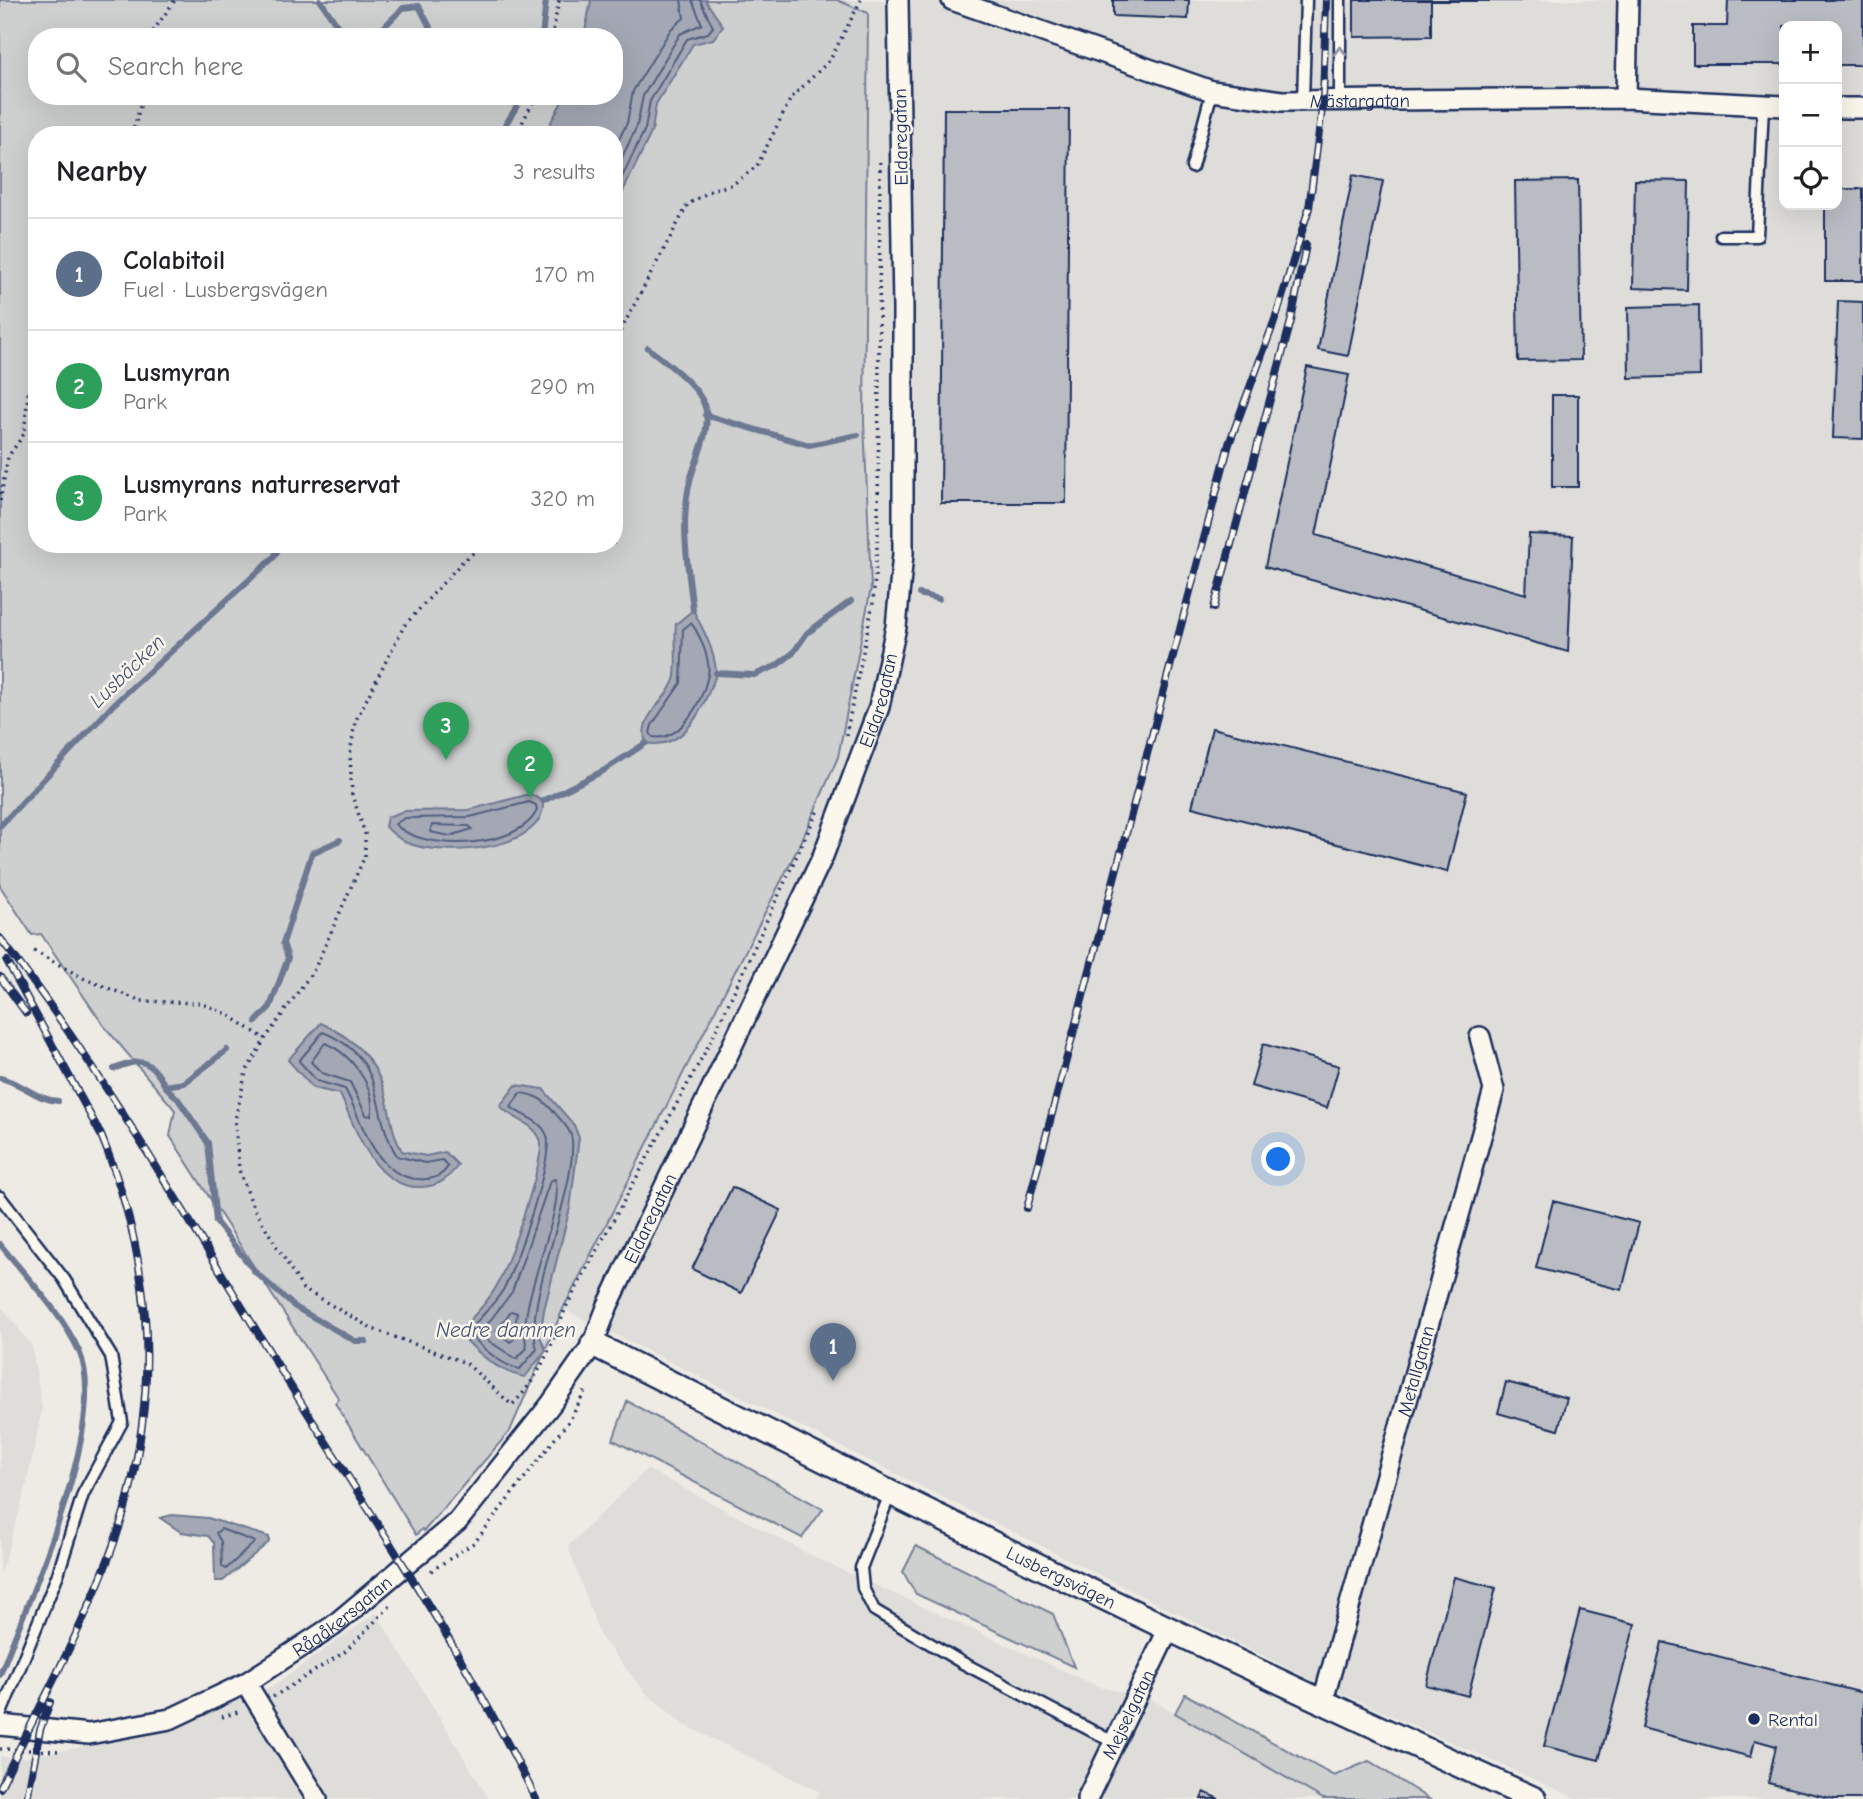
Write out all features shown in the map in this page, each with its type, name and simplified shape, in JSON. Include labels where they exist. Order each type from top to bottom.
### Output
[{"type":"street","name":"Eldaregatan","points":[[593,1344],[608,1305],[823,856],[879,707],[896,627],[902,554],[903,308],[898,0]]},
{"type":"street","name":"Mästargatan","points":[[952,0],[1212,91],[1303,101],[1340,102],[1626,98],[1779,106]]},
{"type":"street","points":[[1626,98],[1628,0]]},
{"type":"street","points":[[1842,108],[1863,108]]},
{"type":"street","name":"Metallgatan","points":[[1322,1704],[1494,1090],[1480,1037]]},
{"type":"street","name":"Lusbergsvägen","points":[[593,1344],[1322,1704],[1534,1799]]},
{"type":"street","name":"Rågåkersgatan","points":[[0,1725],[89,1734],[170,1719],[246,1683],[332,1626],[457,1522],[551,1404],[593,1344]]},
{"type":"street","name":"Mejselgatan","points":[[1087,1799],[1169,1628]]},
{"type":"street","points":[[246,1683],[317,1799]]},
{"type":"lane","points":[[1303,101],[1306,0]]},
{"type":"lane","points":[[1340,0],[1340,102]]},
{"type":"lane","points":[[1192,167],[1212,91]]},
{"type":"lane","points":[[1721,236],[1757,236],[1763,106]]},
{"type":"lane","points":[[0,1197],[64,1279],[111,1356],[122,1422],[83,1494],[58,1574],[0,1716]]},
{"type":"lane","points":[[890,1493],[861,1568],[863,1588],[874,1610],[961,1662],[1113,1742]]},
{"type":"path","points":[[155,28],[175,0]]},
{"type":"path","points":[[554,28],[559,0]]},
{"type":"path","points":[[623,326],[688,204],[714,189],[732,185],[757,166],[791,98],[830,60],[861,0]]},
{"type":"path","points":[[134,126],[140,105]]},
{"type":"path","points":[[521,126],[531,105]]},
{"type":"path","points":[[845,741],[873,603],[878,533],[880,159]]},
{"type":"path","points":[[0,501],[8,457],[24,434],[28,394]]},
{"type":"path","points":[[474,553],[462,562],[404,626],[355,722],[350,755],[352,794],[365,834],[365,856],[315,968],[265,1039],[246,1072],[235,1120],[239,1170],[254,1209],[303,1289],[373,1329],[466,1363],[512,1405],[527,1391],[552,1346],[566,1307],[710,1041],[822,800]]},
{"type":"path","points":[[34,951],[85,979],[141,1001],[202,1003],[227,1014],[265,1039]]},
{"type":"shaded area","points":[[0,0],[837,0],[868,13],[864,421],[871,588],[838,757],[802,840],[563,1309],[510,1431],[424,1531],[422,1529],[416,1535],[335,1403],[339,1399],[170,1136],[175,1110],[104,1026],[41,934],[32,935],[0,886]]},
{"type":"shaded area","points":[[837,0],[1863,0],[1863,1799],[1578,1799],[1312,1680],[563,1309],[802,840],[838,757],[848,6]]},
{"type":"shaded area","points":[[0,1305],[32,1346],[42,1409],[25,1492],[0,1576]]},
{"type":"shaded area","points":[[627,1401],[823,1509],[802,1538],[613,1440]]},
{"type":"shaded area","points":[[647,1469],[818,1559],[1099,1687],[1151,1699],[1323,1799],[816,1799],[820,1792],[683,1724],[646,1693],[600,1636],[568,1546]]},
{"type":"shaded area","points":[[916,1546],[1053,1614],[1074,1667],[916,1594],[903,1572]]},
{"type":"shaded area","points":[[376,1613],[489,1799],[0,1799],[0,1756],[17,1759],[166,1731],[274,1685]]},
{"type":"shaded area","points":[[1185,1694],[1334,1776],[1369,1761],[1429,1799],[1323,1799],[1175,1713]]},
{"type":"water","points":[[591,0],[705,0],[723,26],[713,39],[693,44],[656,104],[652,131],[623,191],[623,126],[549,126],[560,105],[623,105],[623,28],[586,28]]},
{"type":"water","points":[[693,610],[713,655],[716,671],[714,681],[703,706],[684,732],[667,742],[646,743],[645,725],[674,680],[676,624]]},
{"type":"water","points":[[530,794],[543,801],[540,818],[528,831],[511,840],[489,846],[443,850],[423,847],[404,842],[385,827],[387,817],[404,811],[469,810]]},
{"type":"water","points":[[321,1023],[343,1035],[369,1059],[381,1081],[393,1130],[402,1151],[426,1156],[445,1152],[458,1165],[447,1178],[422,1187],[391,1179],[379,1168],[360,1139],[340,1094],[313,1088],[288,1060]]},
{"type":"water","name":"Nedre dammen","points":[[516,1085],[543,1089],[574,1125],[579,1138],[570,1208],[544,1310],[540,1337],[546,1350],[525,1377],[497,1366],[480,1354],[458,1332],[496,1287],[517,1236],[538,1166],[541,1149],[537,1133],[500,1106]]},
{"type":"water","points":[[172,1515],[208,1518],[269,1537],[269,1542],[223,1581],[215,1581],[214,1543],[208,1536],[181,1532],[160,1518]]},
{"type":"building","points":[[1113,0],[1189,0],[1188,19],[1113,16]]},
{"type":"building","points":[[1354,0],[1431,0],[1431,36],[1354,37]]},
{"type":"building","points":[[1520,0],[1520,1],[1431,1]]},
{"type":"building","points":[[1728,0],[1863,0],[1863,65],[1842,65],[1842,21],[1779,21],[1779,64],[1693,64],[1693,26],[1727,26]]},
{"type":"building","points":[[944,109],[1069,109],[1066,503],[941,503]]},
{"type":"building","points":[[1353,175],[1383,181],[1348,356],[1318,350]]},
{"type":"building","points":[[1578,180],[1581,360],[1518,361],[1515,181]]},
{"type":"building","points":[[1635,180],[1689,181],[1687,290],[1633,288]]},
{"type":"building","points":[[1842,189],[1863,189],[1863,281],[1825,281],[1825,210],[1842,210]]},
{"type":"building","points":[[1838,301],[1863,302],[1863,439],[1833,438]]},
{"type":"building","points":[[1699,305],[1700,376],[1629,378],[1628,307]]},
{"type":"building","points":[[1307,367],[1349,375],[1316,535],[1526,594],[1529,534],[1573,536],[1568,652],[1265,567]]},
{"type":"building","points":[[1552,395],[1578,395],[1578,487],[1552,487]]},
{"type":"building","points":[[1212,728],[1467,792],[1447,872],[1192,807]]},
{"type":"building","points":[[1263,1044],[1339,1066],[1327,1108],[1251,1086]]},
{"type":"building","points":[[732,1187],[781,1210],[741,1293],[692,1269]]},
{"type":"building","points":[[1553,1201],[1639,1223],[1622,1290],[1536,1268]]},
{"type":"building","points":[[1506,1382],[1567,1398],[1558,1430],[1498,1413]]},
{"type":"building","points":[[1454,1577],[1496,1588],[1468,1696],[1426,1685]]},
{"type":"building","points":[[1580,1610],[1635,1624],[1599,1760],[1544,1746]]},
{"type":"building","name":"Rental","points":[[1662,1642],[1863,1693],[1863,1799],[1834,1799],[1768,1783],[1776,1746],[1755,1740],[1751,1757],[1642,1728]]},
{"type":"building","points":[[1204,1792],[1219,1799],[1201,1799]]},
{"type":"waterway","name":"Lusbäcken","points":[[320,0],[339,28]]},
{"type":"waterway","name":"Lusbäcken","points":[[543,28],[546,0]]},
{"type":"waterway","name":"Lusbäcken","points":[[383,28],[403,8],[419,6],[430,28]]},
{"type":"waterway","name":"Lusbäcken","points":[[505,126],[516,105]]},
{"type":"waterway","points":[[648,348],[695,389],[706,413],[705,432],[687,494],[685,527],[693,610]]},
{"type":"waterway","points":[[705,415],[809,445],[858,435]]},
{"type":"waterway","name":"Lusbäcken","points":[[0,826],[114,704],[276,553]]},
{"type":"waterway","points":[[919,594],[939,599]]},
{"type":"waterway","points":[[716,673],[754,675],[776,666],[793,653],[807,633],[851,601]]},
{"type":"waterway","points":[[543,801],[603,771],[646,743]]},
{"type":"waterway","points":[[256,1022],[270,1007],[288,958],[283,943],[312,853],[340,840]]},
{"type":"waterway","points":[[114,1069],[131,1063],[144,1063],[155,1070],[165,1086],[184,1083],[227,1050]]},
{"type":"waterway","points":[[0,1078],[43,1098],[58,1101]]},
{"type":"waterway","points":[[165,1086],[178,1099],[208,1143],[216,1222],[255,1272],[295,1307],[355,1341],[366,1341]]},
{"type":"waterway","points":[[0,1244],[53,1309],[72,1337],[79,1351],[86,1383],[84,1422],[62,1512],[0,1675]]},
{"type":"railway","points":[[1027,1208],[1229,444],[1277,314],[1309,208],[1323,101],[1326,0]]},
{"type":"railway","points":[[1214,608],[1291,321],[1306,245]]},
{"type":"railway","points":[[0,938],[77,1044],[148,1154],[448,1637],[536,1799]]},
{"type":"railway","points":[[0,1788],[88,1609],[117,1535],[138,1451],[146,1359],[140,1269],[118,1180],[101,1135],[7,961]]},
{"type":"railway","points":[[0,977],[26,1013]]},
{"type":"railway","points":[[27,1799],[40,1730],[50,1702]]},
{"type":"place","name":"Lusmyrans naturreservat","points":[[446,760]]},
{"type":"place","name":"Lusmyran","points":[[530,798]]},
{"type":"place","name":"Colabitoil","points":[[833,1381]]},
{"type":"place","name":"Rental","points":[[1754,1719]]}]
